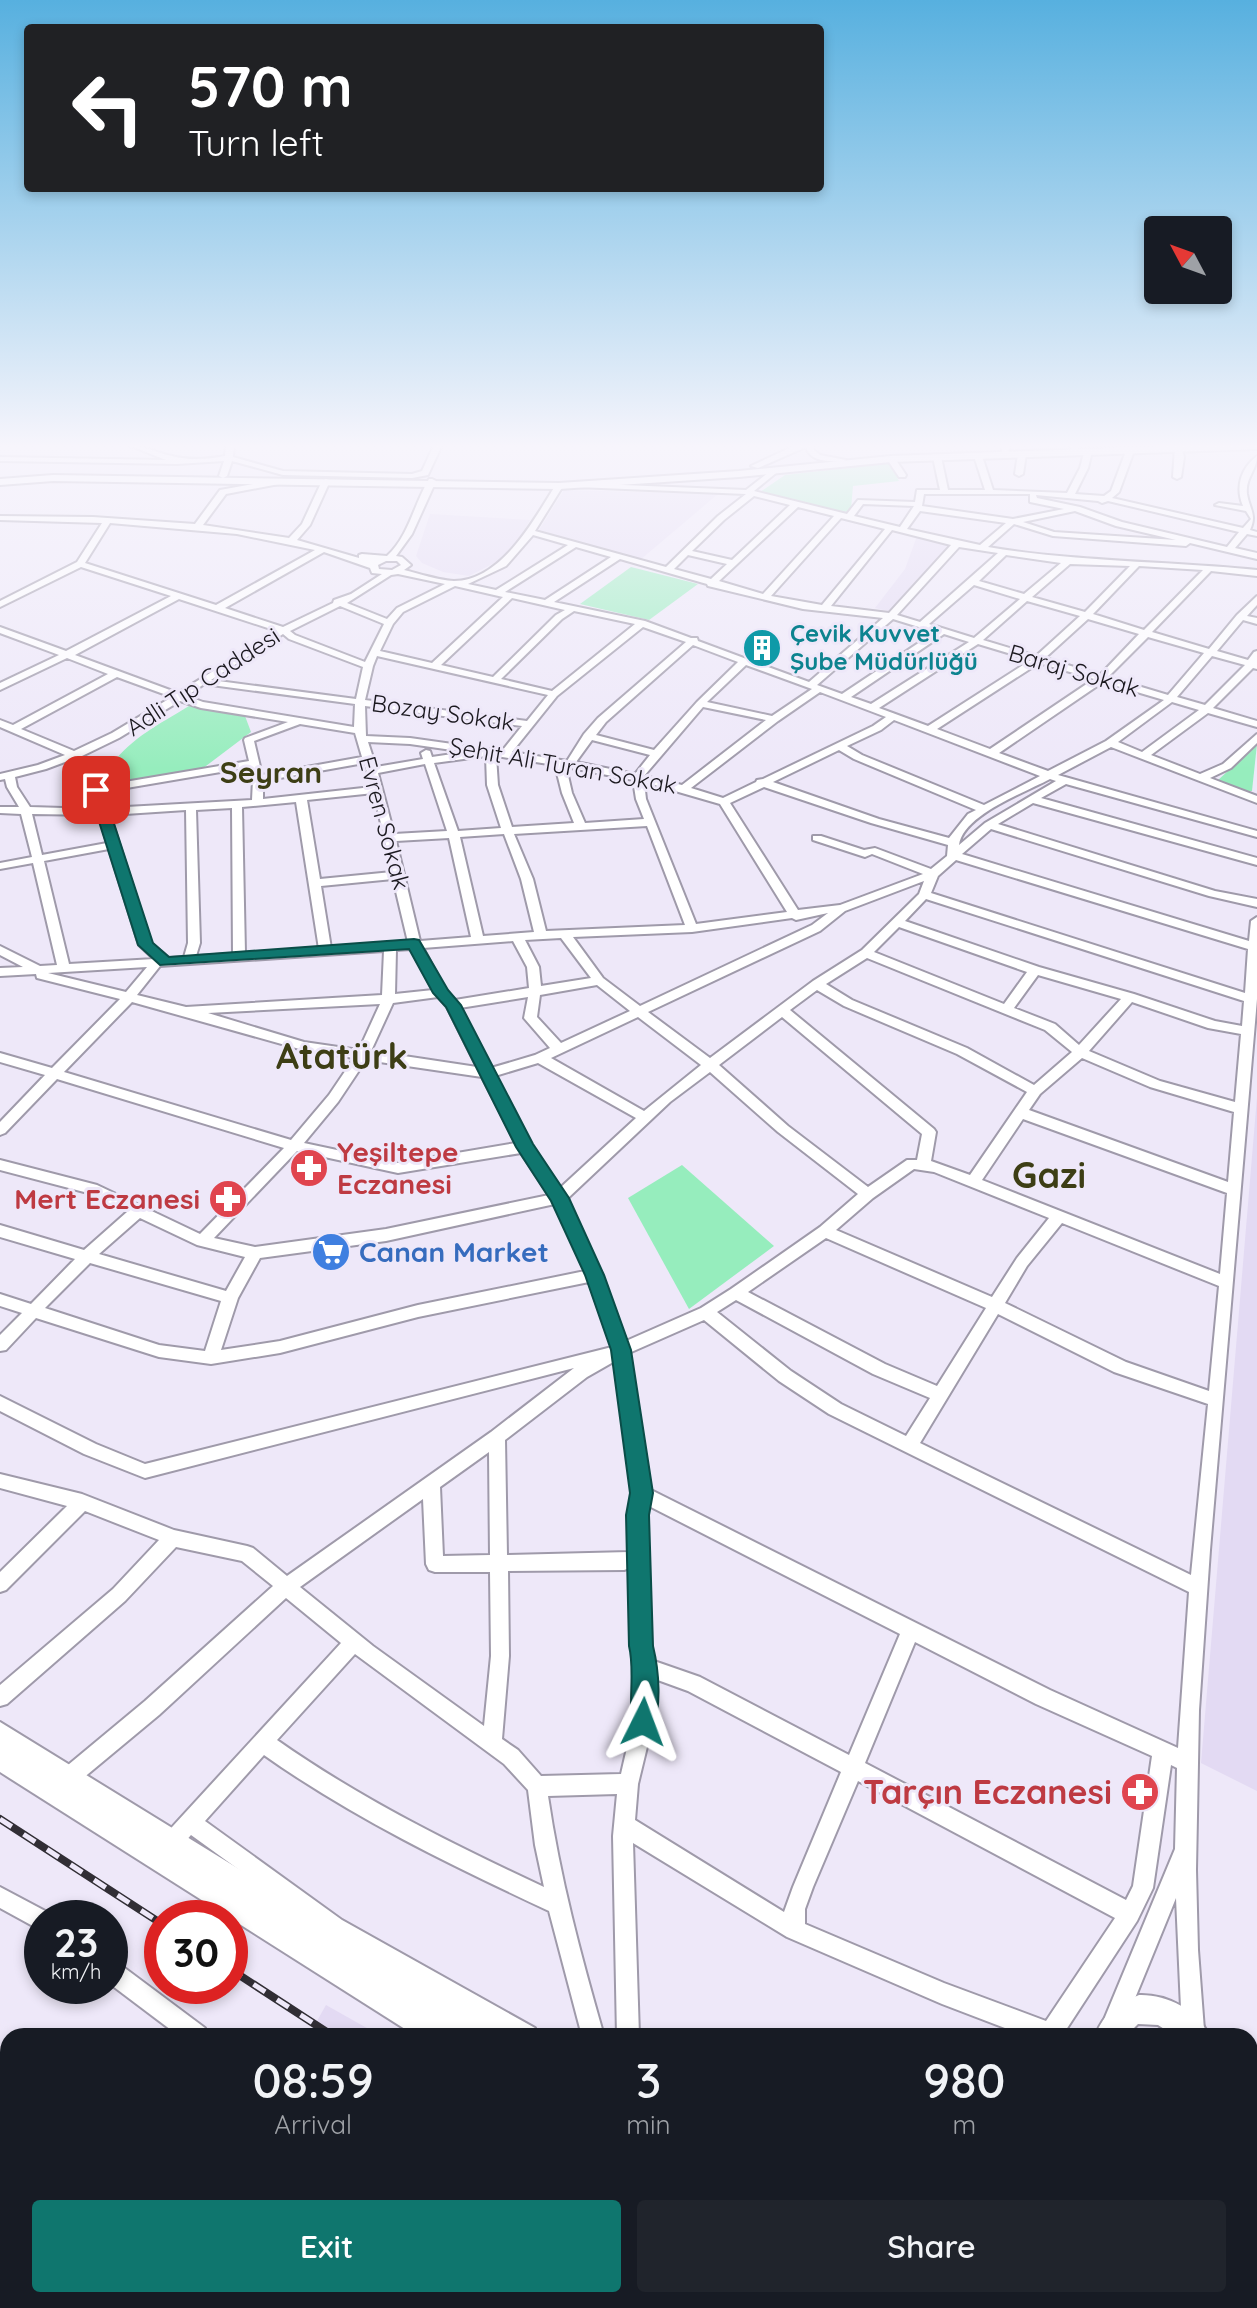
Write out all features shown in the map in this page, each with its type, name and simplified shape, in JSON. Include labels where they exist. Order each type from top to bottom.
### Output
[{"type":"main road","points":[[0,1734],[61,1784],[430,2028]]},
{"type":"main road","points":[[0,1757],[61,1784]]},
{"type":"main road","points":[[165,1850],[470,2028]]},
{"type":"main road","points":[[1114,2028],[1126,2013],[1139,2009],[1168,2013],[1185,2028]]},
{"type":"street","points":[[0,604],[80,564],[87,553]]},
{"type":"street","points":[[218,608],[316,553]]},
{"type":"street","points":[[335,553],[385,559],[398,568]]},
{"type":"street","name":"Adli Tıp Caddesi","points":[[357,592],[374,568],[396,553]]},
{"type":"street","points":[[398,568],[404,553]]},
{"type":"street","points":[[337,602],[389,623],[411,603],[455,583],[479,578],[516,553]]},
{"type":"street","points":[[497,593],[562,553]]},
{"type":"street","name":"Baraj Sokak","points":[[607,553],[765,597],[891,616],[1257,724]]},
{"type":"street","points":[[667,571],[684,553]]},
{"type":"street","points":[[688,553],[735,563]]},
{"type":"street","points":[[711,584],[746,553]]},
{"type":"street","points":[[765,597],[808,553]]},
{"type":"street","points":[[825,608],[870,553]]},
{"type":"street","points":[[685,788],[816,686],[891,616],[949,553]]},
{"type":"street","points":[[921,626],[1003,553]]},
{"type":"street","points":[[1009,553],[1068,561],[1193,566],[1257,573]]},
{"type":"street","points":[[1189,553],[1193,566]]},
{"type":"street","points":[[346,555],[374,568],[398,568],[497,593],[642,623],[1051,776],[1257,834]]},
{"type":"street","points":[[546,603],[619,556]]},
{"type":"street","points":[[872,708],[975,642],[1068,561]]},
{"type":"street","points":[[80,564],[284,630],[292,637],[368,666]]},
{"type":"street","points":[[930,729],[1036,661],[1137,564]]},
{"type":"street","name":"Adli Tıp Caddesi","points":[[5,776],[76,756],[111,740],[182,698],[284,630],[398,568]]},
{"type":"street","points":[[991,753],[1102,678],[1209,568]]},
{"type":"street","points":[[973,582],[1255,662]]},
{"type":"street","points":[[0,687],[180,595]]},
{"type":"street","points":[[433,667],[510,595]]},
{"type":"street","points":[[953,849],[955,835],[984,809],[1110,743],[1170,699],[1257,599]]},
{"type":"street","points":[[495,680],[559,617],[572,609]]},
{"type":"street","points":[[1240,617],[1257,621]]},
{"type":"street","name":"Evren Sokak","points":[[389,623],[368,666],[360,702],[360,735],[378,789],[414,943],[488,1073],[525,1147],[559,1198],[594,1275],[621,1350],[641,1493],[637,1515],[641,1646],[646,1667],[643,1722],[628,1784],[625,1826],[628,2028]]},
{"type":"street","points":[[505,754],[554,694],[642,623]]},
{"type":"street","name":"Şehit Ali Turan Sokak","points":[[0,630],[201,705],[360,735],[423,741],[638,777],[685,788],[724,802]]},
{"type":"street","points":[[844,697],[941,632]]},
{"type":"street","points":[[0,644],[15,636]]},
{"type":"street","points":[[581,826],[567,793],[564,764],[602,720],[694,640]]},
{"type":"street","points":[[375,653],[554,694]]},
{"type":"street","points":[[692,928],[641,799],[638,777],[700,704],[746,660]]},
{"type":"street","points":[[1145,755],[1204,710],[1255,662]]},
{"type":"street","points":[[13,729],[117,673]]},
{"type":"street","name":"Bozay Sokak","points":[[206,682],[527,724]]},
{"type":"street","points":[[700,704],[774,719]]},
{"type":"street","points":[[796,916],[724,802],[877,728],[893,716]]},
{"type":"street","points":[[257,803],[258,779],[249,740],[298,722]]},
{"type":"street","points":[[0,723],[76,756],[89,766],[145,945],[161,962]]},
{"type":"street","points":[[588,736],[657,754]]},
{"type":"street","points":[[1201,778],[1227,766],[1257,737]]},
{"type":"street","points":[[423,741],[454,836],[478,940]]},
{"type":"street","points":[[1110,743],[1257,800]]},
{"type":"street","points":[[838,745],[858,757],[984,809]]},
{"type":"street","points":[[258,779],[491,752],[489,767],[527,880],[541,935]]},
{"type":"street","points":[[96,790],[253,763]]},
{"type":"street","points":[[5,776],[26,810],[64,969]]},
{"type":"street","points":[[0,1165],[92,1189],[202,1241],[255,1253],[386,1235],[559,1198],[644,1117],[817,984],[866,953],[924,895],[933,874],[953,849],[1066,779]]},
{"type":"street","points":[[761,782],[953,849],[1255,947]]},
{"type":"street","points":[[0,810],[103,812],[237,805],[378,789]]},
{"type":"street","points":[[301,798],[326,952]]},
{"type":"street","points":[[1031,799],[1257,862]]},
{"type":"street","points":[[237,805],[239,957]]},
{"type":"street","points":[[189,960],[194,943],[191,807]]},
{"type":"street","points":[[390,838],[651,822]]},
{"type":"street","points":[[989,825],[1213,894],[1257,903]]},
{"type":"street","points":[[817,838],[865,854],[871,850],[933,874]]},
{"type":"street","points":[[0,866],[112,845]]},
{"type":"street","points":[[0,972],[326,952],[414,943],[692,928],[842,908],[933,874]]},
{"type":"street","points":[[315,883],[398,875]]},
{"type":"street","points":[[924,895],[1251,999]]},
{"type":"street","points":[[26,971],[186,1011],[303,1046],[488,1073],[540,1058],[816,928],[842,908]]},
{"type":"street","points":[[1193,2028],[1188,1972],[1185,1761],[1205,1491],[1227,1283],[1257,921]]},
{"type":"street","points":[[898,923],[1035,970],[1213,1025],[1247,1031]]},
{"type":"street","points":[[564,934],[599,981],[710,1065],[783,1129],[868,1194]]},
{"type":"street","points":[[517,937],[534,965],[535,991],[530,1018],[559,1049]]},
{"type":"street","points":[[202,1241],[295,1146],[364,1055],[388,999],[390,947]]},
{"type":"street","points":[[0,950],[41,971]]},
{"type":"street","points":[[866,953],[1050,1027],[1080,1052],[1155,1084],[1241,1109]]},
{"type":"street","points":[[0,1130],[161,962]]},
{"type":"street","points":[[1007,1008],[1035,970]]},
{"type":"street","points":[[186,1011],[388,999],[447,999],[535,991],[599,981]]},
{"type":"street","points":[[817,984],[848,1003],[962,1051],[1035,1091]]},
{"type":"street","points":[[973,1182],[1035,1091],[1080,1052],[1130,997]]},
{"type":"street","points":[[783,1011],[929,1132],[923,1165]]},
{"type":"street","points":[[0,1057],[295,1146],[398,1168],[525,1147]]},
{"type":"street","points":[[540,1058],[554,1069],[644,1117]]},
{"type":"street","points":[[1019,1112],[1234,1190]]},
{"type":"street","points":[[61,1784],[152,1708],[284,1588],[497,1437],[549,1395],[621,1350],[706,1312],[736,1293],[825,1231],[868,1194],[912,1164],[936,1167],[1227,1283]]},
{"type":"street","points":[[0,1345],[87,1256],[139,1210]]},
{"type":"street","points":[[909,1446],[1022,1262],[1059,1216]]},
{"type":"street","points":[[0,1231],[230,1298]]},
{"type":"street","points":[[825,1231],[995,1305],[1120,1367],[1216,1400]]},
{"type":"street","points":[[211,1358],[230,1298],[255,1253]]},
{"type":"street","points":[[0,1300],[159,1351],[211,1358],[280,1347],[418,1311],[594,1275]]},
{"type":"street","points":[[736,1293],[879,1369],[940,1395]]},
{"type":"street","points":[[706,1312],[801,1388],[835,1409],[1199,1588]]},
{"type":"street","points":[[0,1403],[90,1449],[145,1471],[621,1350]]},
{"type":"street","points":[[492,1744],[500,1656],[497,1437]]},
{"type":"street","points":[[0,1481],[82,1502],[173,1538],[247,1554],[284,1588],[354,1642],[511,1757],[537,1786],[545,1845],[591,2028]]},
{"type":"street","points":[[431,1484],[435,1564],[624,1562],[639,1557]]},
{"type":"street","points":[[641,1493],[1043,1697],[1185,1761]]},
{"type":"street","points":[[0,1584],[82,1502]]},
{"type":"street","points":[[0,1697],[119,1595],[173,1538]]},
{"type":"street","points":[[794,1930],[795,1909],[803,1887],[911,1630]]},
{"type":"street","points":[[165,1850],[354,1642]]},
{"type":"street","points":[[646,1667],[693,1683],[1130,1914]]},
{"type":"street","points":[[263,1742],[302,1771],[418,1838],[559,1905]]},
{"type":"street","points":[[1054,2028],[1130,1914],[1143,1888],[1163,1750]]},
{"type":"street","points":[[537,1786],[628,1784]]},
{"type":"street","points":[[191,1823],[335,1927],[513,2028]]},
{"type":"street","points":[[625,1826],[794,1930],[942,1993],[1034,2028]]},
{"type":"street","points":[[1112,2028],[1187,1845]]},
{"type":"street","points":[[0,1897],[24,1910]]},
{"type":"street","points":[[128,1984],[186,2028]]},
{"type":"shaded area","points":[[417,553],[508,553],[502,559],[469,576],[443,572],[422,563],[416,556]]},
{"type":"shaded area","points":[[615,553],[649,553],[640,560]]},
{"type":"shaded area","points":[[911,553],[948,553],[892,612],[875,608],[905,569]]},
{"type":"shaded area","points":[[1257,1097],[1257,1791],[1201,1763]]},
{"type":"shaded area","points":[[326,2005],[367,2028],[313,2028]]},
{"type":"green space","points":[[631,567],[698,584],[649,620],[580,604]]},
{"type":"green space","points":[[189,706],[245,716],[251,732],[202,769],[121,783],[103,777],[130,745]]},
{"type":"green space","points":[[1257,744],[1252,791],[1241,792],[1216,782]]},
{"type":"green space","points":[[682,1165],[774,1246],[689,1309],[628,1198]]},
{"type":"railway","points":[[0,1819],[144,1912]]},
{"type":"railway","points":[[248,1981],[321,2028]]},
{"type":"place","name":"Çevik Kuvvet Şube Müdürlüğü","points":[[762,648]]},
{"type":"place","name":"Yeşiltepe Eczanesi","points":[[309,1168]]},
{"type":"place","name":"Mert Eczanesi","points":[[228,1199]]},
{"type":"place","name":"Canan Market","points":[[331,1252]]},
{"type":"place","name":"Tarçın Eczanesi","points":[[1140,1792]]},
{"type":"district","name":"Seyran","points":[[271,773]]},
{"type":"district","name":"Atatürk","points":[[342,1056]]},
{"type":"district","name":"Gazi","points":[[1049,1175]]},
{"type":"route","points":[[96,790],[145,945],[166,962],[414,943],[441,993],[452,1005],[525,1147],[559,1198],[594,1275],[621,1350],[641,1493],[637,1515],[641,1646],[646,1667],[643,1722]]}]
